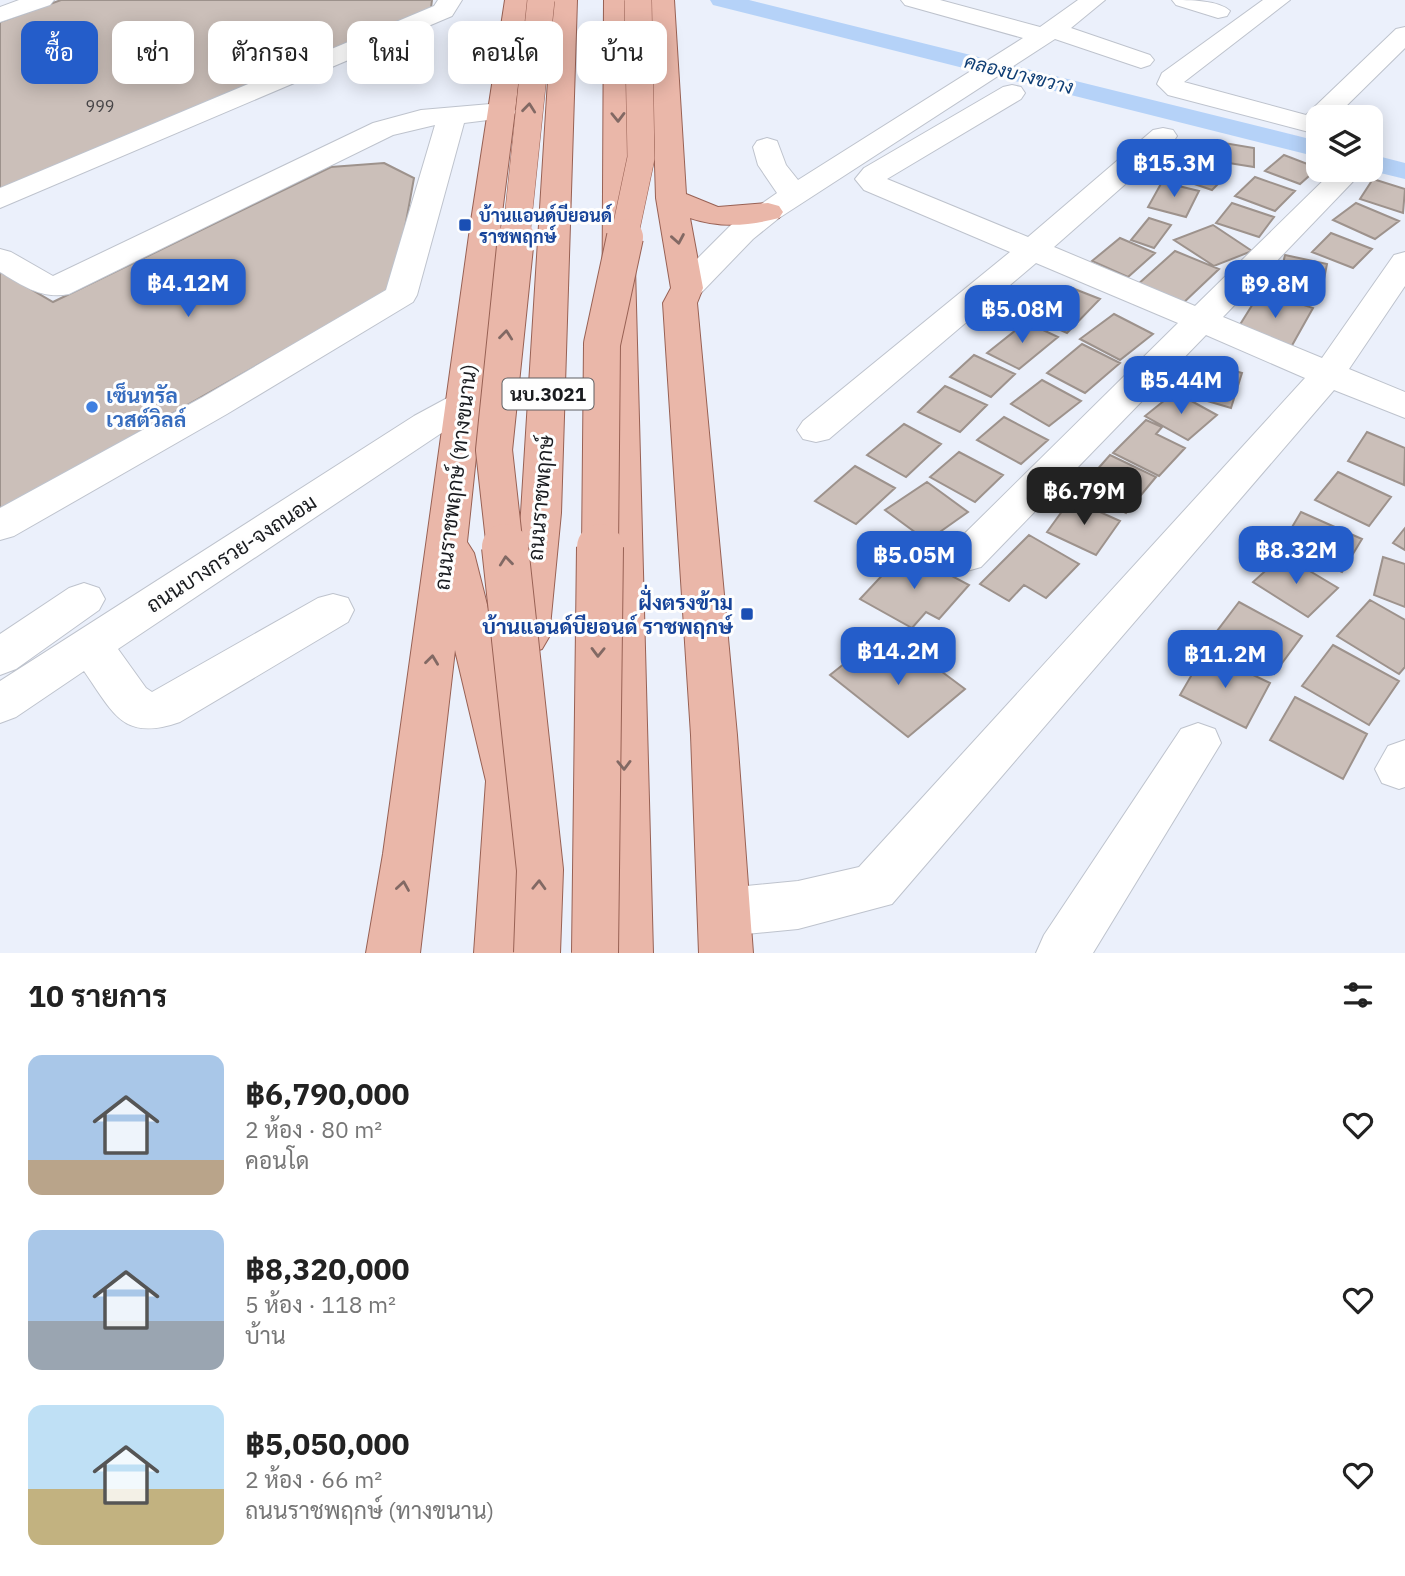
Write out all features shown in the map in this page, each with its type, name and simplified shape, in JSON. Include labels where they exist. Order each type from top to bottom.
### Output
[{"type":"main road","name":"ถนนราชพฤกษ์ (ทางขนาน)","points":[[393,953],[408,855],[517,0]]},
{"type":"main road","points":[[537,953],[540,870],[494,450],[541,0]]},
{"type":"main road","name":"ถนนราชพฤกษ์","points":[[501,953],[509,786],[541,513],[565,0]]},
{"type":"main road","name":"นบ.3021","points":[[617,0],[626,953]]},
{"type":"main road","points":[[595,953],[602,344],[641,158],[638,0]]},
{"type":"main road","points":[[662,0],[671,198],[687,288],[680,303],[726,933]]},
{"type":"main road","points":[[620,305],[669,147]]},
{"type":"main road","points":[[671,198],[695,212],[710,215],[747,216],[768,212]]},
{"type":"main road","points":[[449,530],[509,786]]},
{"type":"street","points":[[0,15],[42,0]]},
{"type":"street","points":[[0,199],[443,11],[450,0]]},
{"type":"street","points":[[913,0],[1048,33],[1141,60]]},
{"type":"street","points":[[687,288],[742,232],[768,212],[1048,33],[1093,0]]},
{"type":"street","points":[[1184,0],[1218,11]]},
{"type":"street","points":[[1278,0],[1171,79],[1170,84],[1177,89],[1306,123]]},
{"type":"street","points":[[1332,105],[1405,34]]},
{"type":"street","points":[[1012,93],[874,174],[870,179],[874,184],[1031,251],[1405,406]]},
{"type":"street","points":[[0,259],[41,283],[57,287],[383,129],[421,118],[502,111]]},
{"type":"street","points":[[0,526],[214,406],[401,295],[452,115]]},
{"type":"street","points":[[816,430],[1031,251],[1163,136]]},
{"type":"street","points":[[768,147],[772,165],[794,196]]},
{"type":"street","points":[[967,556],[1338,182]]},
{"type":"street","points":[[726,933],[798,905],[873,887],[1329,373],[1405,262]]},
{"type":"street","name":"ถนนบางกรวย-จงถนอม","points":[[0,704],[464,404]]},
{"type":"street","points":[[0,657],[84,599]]},
{"type":"street","points":[[90,645],[130,701],[146,712],[164,709],[333,610]]},
{"type":"street","points":[[1063,953],[1198,743]]},
{"type":"building","points":[[61,0],[432,0],[431,8],[400,21],[347,21],[347,43],[333,49],[333,21],[208,21],[208,84],[251,84],[0,190],[0,22]]},
{"type":"building","points":[[1218,142],[1254,148],[1254,167],[1216,161]]},
{"type":"building","points":[[1284,155],[1306,163],[1306,179],[1300,184],[1265,171]]},
{"type":"building","points":[[1193,161],[1229,173],[1212,190],[1177,178]]},
{"type":"building","name":"เซ็นทรัล เวสต์วิลล์","points":[[384,163],[414,178],[394,288],[0,511],[0,271],[53,302],[331,167]]},
{"type":"building","points":[[1255,177],[1295,191],[1275,211],[1235,196]]},
{"type":"building","points":[[1162,182],[1199,191],[1186,217],[1148,207]]},
{"type":"building","points":[[1371,182],[1383,182],[1405,189],[1403,213],[1360,199]]},
{"type":"building","points":[[1232,203],[1274,217],[1259,237],[1216,223]]},
{"type":"building","points":[[1356,203],[1399,221],[1375,239],[1333,220]]},
{"type":"building","points":[[1149,218],[1171,225],[1154,248],[1131,240]]},
{"type":"building","points":[[1213,225],[1252,251],[1214,266],[1174,240]]},
{"type":"building","points":[[1331,233],[1372,249],[1353,268],[1312,252]]},
{"type":"building","points":[[1120,238],[1155,253],[1128,277],[1092,261]]},
{"type":"building","points":[[1175,251],[1219,269],[1181,305],[1136,286]]},
{"type":"building","points":[[1285,255],[1327,264],[1320,299],[1277,289]]},
{"type":"building","points":[[1072,288],[1100,299],[1067,333],[1038,320]]},
{"type":"building","points":[[1261,291],[1313,308],[1290,349],[1236,331]]},
{"type":"building","points":[[1114,314],[1153,334],[1120,360],[1080,339]]},
{"type":"building","points":[[1026,322],[1058,337],[1019,369],[987,353]]},
{"type":"building","points":[[1082,344],[1120,363],[1085,393],[1047,373]]},
{"type":"building","points":[[974,355],[1015,374],[991,397],[950,377]]},
{"type":"building","points":[[1190,359],[1242,373],[1231,408],[1177,392]]},
{"type":"building","points":[[1042,380],[1081,401],[1049,426],[1011,404]]},
{"type":"building","points":[[945,386],[987,405],[960,432],[918,412]]},
{"type":"building","points":[[1175,392],[1217,415],[1188,440],[1145,416]]},
{"type":"building","points":[[1004,417],[1048,440],[1021,464],[977,440]]},
{"type":"building","points":[[1146,420],[1162,427],[1156,434],[1185,448],[1159,476],[1113,453]]},
{"type":"building","points":[[904,424],[941,444],[906,477],[867,455]]},
{"type":"building","points":[[1367,432],[1405,448],[1404,485],[1348,461]]},
{"type":"building","points":[[959,452],[1003,475],[975,502],[930,477]]},
{"type":"building","points":[[1110,455],[1156,477],[1126,513],[1079,490]]},
{"type":"building","points":[[855,466],[895,488],[856,524],[815,501]]},
{"type":"building","points":[[1338,472],[1391,497],[1369,526],[1315,500]]},
{"type":"building","points":[[927,482],[968,512],[927,541],[885,510]]},
{"type":"building","points":[[1071,499],[1120,521],[1096,555],[1047,532]]},
{"type":"building","points":[[1301,512],[1362,539],[1342,572],[1282,544]]},
{"type":"building","points":[[1405,528],[1405,550],[1393,543]]},
{"type":"building","points":[[1029,535],[1079,564],[1046,598],[1024,585],[1009,601],[980,584]]},
{"type":"building","points":[[905,551],[969,585],[939,619],[926,612],[912,628],[860,599]]},
{"type":"building","points":[[1283,555],[1338,588],[1308,617],[1253,582]]},
{"type":"building","points":[[1383,557],[1405,564],[1405,607],[1374,595]]},
{"type":"building","points":[[1370,600],[1405,620],[1405,667],[1399,674],[1337,636]]},
{"type":"building","points":[[1239,602],[1302,636],[1274,674],[1211,639]]},
{"type":"building","points":[[869,644],[897,665],[914,651],[965,689],[908,737],[830,675]]},
{"type":"building","points":[[1333,645],[1399,681],[1369,725],[1302,686]]},
{"type":"building","points":[[1205,652],[1270,683],[1246,728],[1180,695]]},
{"type":"building","points":[[1295,697],[1367,734],[1343,779],[1270,740]]},
{"type":"waterway","name":"คลองบางขวาง","points":[[721,0],[1306,146]]},
{"type":"waterway","name":"คลองบางขวาง","points":[[1383,165],[1405,171]]},
{"type":"place","name":"บ้านแอนด์บียอนด์ ราชพฤกษ์","points":[[465,225]]},
{"type":"place","name":"เซ็นทรัล เวสต์วิลล์","points":[[92,407]]},
{"type":"place","name":"ฝั่งตรงข้าม บ้านแอนด์บียอนด์ ราชพฤกษ์","points":[[747,614]]}]
